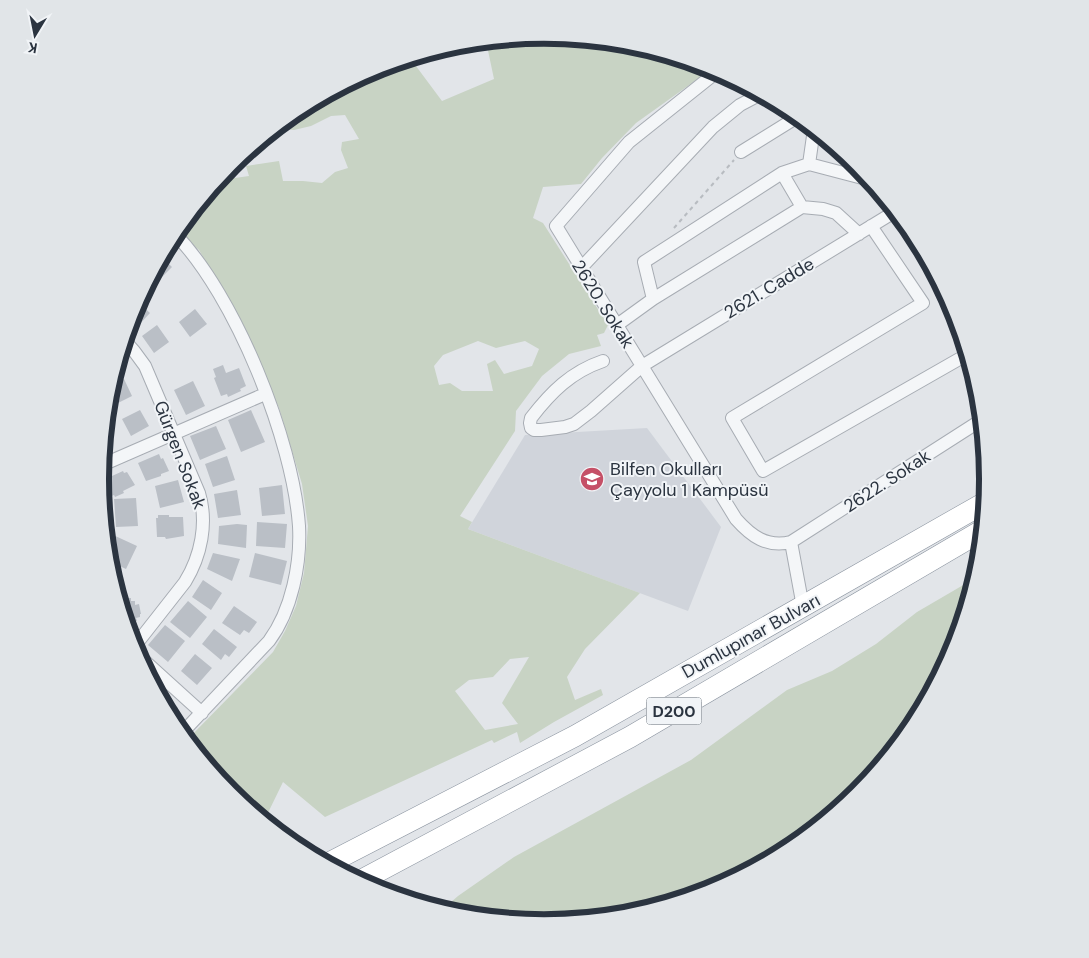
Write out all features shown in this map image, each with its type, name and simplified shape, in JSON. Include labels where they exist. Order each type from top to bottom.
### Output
[{"type":"highway","name":"Dumlupınar Bulvarı","points":[[335,860],[575,736],[979,506]]},
{"type":"highway","name":"Dumlupınar Bulvarı","points":[[368,877],[630,737],[976,535]]},
{"type":"street","name":"2620. Sokak","points":[[711,77],[628,142],[556,226],[736,519],[750,534],[768,543],[791,542]]},
{"type":"street","points":[[581,268],[713,128],[740,105],[754,98]]},
{"type":"street","points":[[740,152],[791,121]]},
{"type":"street","points":[[809,164],[813,137]]},
{"type":"street","points":[[652,299],[644,262],[782,173],[809,164],[857,177]]},
{"type":"street","points":[[782,173],[802,207]]},
{"type":"street","points":[[617,325],[652,299],[802,207],[823,209],[836,213],[859,234]]},
{"type":"street","name":"2621. Cadde","points":[[602,361],[584,368],[558,386],[531,418],[531,428],[542,430],[565,428],[574,424],[642,366],[890,214]]},
{"type":"street","points":[[871,226],[923,303],[732,418],[763,471],[962,357]]},
{"type":"street","points":[[181,241],[202,267],[219,294],[239,332],[265,394],[286,455],[296,502],[299,542],[293,582],[283,619],[277,630],[188,727]]},
{"type":"street","name":"Gürgen Sokak","points":[[130,347],[145,366],[203,505],[204,517],[202,537],[196,560],[185,582],[140,640]]},
{"type":"street","points":[[110,462],[265,394]]},
{"type":"street","name":"2622. Sokak","points":[[791,542],[976,423]]},
{"type":"street","points":[[791,542],[803,607]]},
{"type":"street","points":[[152,668],[202,713]]},
{"type":"path","points":[[670,233],[740,152]]},
{"type":"shaded area","name":"Bilfen Okulları Çayyolu 1 Kampüsü","points":[[647,428],[721,527],[688,611],[468,529],[525,435]]},
{"type":"green space","points":[[544,44],[601,47],[629,52],[704,74],[636,123],[602,158],[581,184],[543,187],[533,218],[543,223],[608,325],[604,333],[597,335],[601,346],[569,354],[542,376],[516,411],[515,431],[460,516],[472,522],[468,529],[640,593],[585,649],[567,677],[575,700],[601,689],[603,695],[520,743],[517,732],[494,743],[492,740],[325,817],[283,782],[268,814],[237,787],[217,766],[192,734],[273,652],[296,606],[304,573],[308,526],[302,484],[279,408],[236,313],[199,250],[183,236],[199,214],[232,176],[235,178],[249,176],[246,166],[279,161],[283,181],[322,183],[335,172],[348,168],[341,150],[342,142],[359,139],[345,115],[331,116],[311,126],[294,130],[286,130],[327,102],[352,89],[378,77],[415,64],[442,101],[494,79],[487,47]],"holes":[[[478,341],[496,348],[525,341],[539,349],[532,366],[504,374],[495,360],[487,364],[493,391],[462,391],[450,383],[439,385],[434,366],[443,355]],[[529,657],[502,703],[518,724],[485,730],[455,691],[469,680],[493,677],[510,659]]]},
{"type":"green space","points":[[967,583],[957,619],[935,672],[890,744],[872,766],[831,806],[786,841],[762,856],[711,881],[684,891],[629,906],[601,911],[544,914],[516,913],[488,911],[450,903],[514,857],[691,760],[787,690],[832,671],[876,644],[917,612]]},
{"type":"building","points":[[167,262],[172,267],[158,279]]},
{"type":"building","points":[[144,308],[150,313],[137,327]]},
{"type":"building","points":[[195,309],[207,324],[190,337],[179,322]]},
{"type":"building","points":[[157,325],[169,342],[154,353],[142,336]]},
{"type":"building","points":[[223,365],[226,373],[239,368],[246,386],[240,389],[241,391],[228,397],[227,394],[221,396],[214,378],[216,377],[213,369]]},
{"type":"building","points":[[124,379],[132,396],[116,404],[118,394],[121,381]]},
{"type":"building","points":[[193,381],[205,406],[186,415],[174,390]]},
{"type":"building","points":[[140,410],[149,426],[131,436],[122,419]]},
{"type":"building","points":[[251,410],[265,442],[241,452],[228,420]]},
{"type":"building","points":[[216,426],[226,449],[200,460],[190,436]]},
{"type":"building","points":[[159,454],[169,471],[146,481],[138,463]]},
{"type":"building","points":[[227,456],[235,480],[213,487],[205,464]]},
{"type":"building","points":[[123,471],[124,473],[127,472],[135,485],[123,491],[124,493],[115,497],[114,495],[110,497],[109,477]]},
{"type":"building","points":[[178,480],[184,502],[160,508],[155,486]]},
{"type":"building","points":[[282,485],[285,514],[262,516],[259,488]]},
{"type":"building","points":[[237,490],[241,515],[218,518],[214,494]]},
{"type":"building","points":[[136,498],[138,526],[116,527],[114,499]]},
{"type":"building","points":[[158,515],[183,517],[184,536],[166,539],[165,537],[157,537],[156,518],[158,518]]},
{"type":"building","points":[[257,522],[287,524],[285,548],[256,546]]},
{"type":"building","points":[[247,525],[246,548],[218,544],[219,526]]},
{"type":"building","points":[[113,535],[137,546],[126,569],[118,565]]},
{"type":"building","points":[[213,553],[240,559],[232,581],[207,569]]},
{"type":"building","points":[[255,553],[287,561],[281,585],[249,577]]},
{"type":"building","points":[[203,580],[222,593],[211,610],[192,597]]},
{"type":"building","points":[[125,595],[126,598],[131,598],[131,601],[135,601],[135,605],[139,604],[141,614],[140,617],[136,618],[137,621],[133,621]]},
{"type":"building","points":[[188,601],[207,617],[190,638],[170,622]]},
{"type":"building","points":[[234,606],[257,622],[249,633],[244,630],[240,635],[222,623]]},
{"type":"building","points":[[165,625],[185,641],[168,662],[148,645]]},
{"type":"building","points":[[214,629],[237,647],[229,657],[225,654],[221,660],[202,644]]},
{"type":"building","points":[[195,654],[212,668],[197,685],[181,671]]},
{"type":"place","name":"Bilfen Okulları Çayyolu 1 Kampüsü","points":[[592,479]]}]
